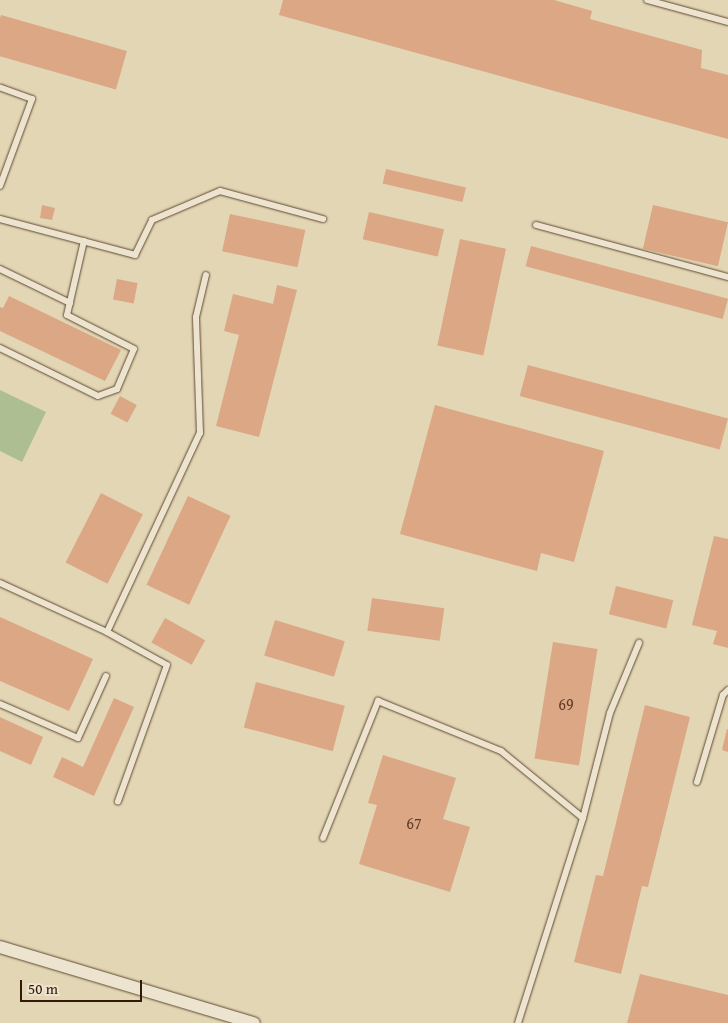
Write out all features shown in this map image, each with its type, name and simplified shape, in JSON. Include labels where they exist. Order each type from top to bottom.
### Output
[{"type":"street","points":[[0,947],[254,1023]]},
{"type":"lane","points":[[647,0],[728,22]]},
{"type":"lane","points":[[0,186],[32,99],[1,88]]},
{"type":"lane","points":[[0,219],[135,255],[152,220],[220,191],[323,219]]},
{"type":"lane","points":[[536,225],[728,277]]},
{"type":"lane","points":[[0,348],[98,396],[116,390],[134,349],[67,315],[84,241]]},
{"type":"lane","points":[[0,269],[70,303]]},
{"type":"lane","points":[[107,632],[200,433],[196,317],[206,275]]},
{"type":"lane","points":[[0,583],[107,632],[167,664],[118,801]]},
{"type":"lane","points":[[518,1023],[583,818],[610,714],[639,643]]},
{"type":"lane","points":[[0,704],[78,738],[106,676]]},
{"type":"lane","points":[[697,782],[722,695],[728,690]]},
{"type":"lane","points":[[323,838],[378,701],[502,750],[583,818]]},
{"type":"green space","points":[[0,390],[46,412],[22,462],[0,451]]},
{"type":"building","points":[[283,0],[554,0],[592,11],[590,19],[702,50],[701,68],[728,75],[728,139],[279,15]]},
{"type":"building","points":[[1,15],[127,51],[116,90],[0,56]]},
{"type":"building","points":[[386,169],[466,187],[463,202],[383,184]]},
{"type":"building","points":[[42,205],[55,208],[52,220],[40,218]]},
{"type":"building","points":[[653,205],[728,222],[718,266],[643,249]]},
{"type":"building","points":[[369,212],[444,229],[438,257],[363,239]]},
{"type":"building","points":[[230,214],[305,230],[297,267],[222,251]]},
{"type":"building","points":[[460,239],[506,249],[483,355],[437,346]]},
{"type":"building","points":[[531,246],[728,299],[723,319],[526,266]]},
{"type":"building","points":[[117,279],[138,283],[134,304],[113,300]]},
{"type":"building","points":[[277,285],[297,290],[259,437],[216,426],[239,335],[224,331],[233,294],[273,304]]},
{"type":"building","points":[[9,296],[121,350],[105,381],[0,331],[0,307],[3,308]]},
{"type":"building","points":[[528,365],[728,419],[720,449],[520,396]]},
{"type":"building","points":[[120,396],[137,405],[127,423],[111,414]]},
{"type":"building","points":[[435,405],[604,451],[574,562],[541,553],[537,571],[400,534]]},
{"type":"building","points":[[101,493],[143,514],[107,584],[66,562]]},
{"type":"building","points":[[188,496],[231,516],[189,605],[147,585]]},
{"type":"building","points":[[714,536],[728,539],[728,648],[713,644],[717,631],[692,625]]},
{"type":"building","points":[[616,586],[673,600],[666,628],[609,614]]},
{"type":"building","points":[[372,598],[444,608],[440,641],[367,631]]},
{"type":"building","points":[[0,617],[93,659],[69,711],[0,681]]},
{"type":"building","points":[[165,618],[205,640],[192,665],[151,642]]},
{"type":"building","points":[[275,620],[345,641],[334,677],[264,655]]},
{"type":"building","points":[[553,642],[597,649],[579,766],[535,759]]},
{"type":"building","points":[[256,682],[345,706],[333,751],[244,727]]},
{"type":"building","points":[[114,698],[134,707],[94,796],[53,777],[62,757],[83,767]]},
{"type":"building","points":[[645,705],[690,717],[648,887],[642,886],[621,974],[574,962],[596,875],[603,876]]},
{"type":"building","points":[[0,717],[43,737],[31,765],[0,751]]},
{"type":"building","points":[[728,729],[728,752],[722,750]]},
{"type":"building","points":[[383,755],[456,778],[443,819],[470,827],[450,892],[359,864],[377,805],[368,803]]},
{"type":"building","points":[[640,974],[728,995],[728,1023],[627,1023]]}]
